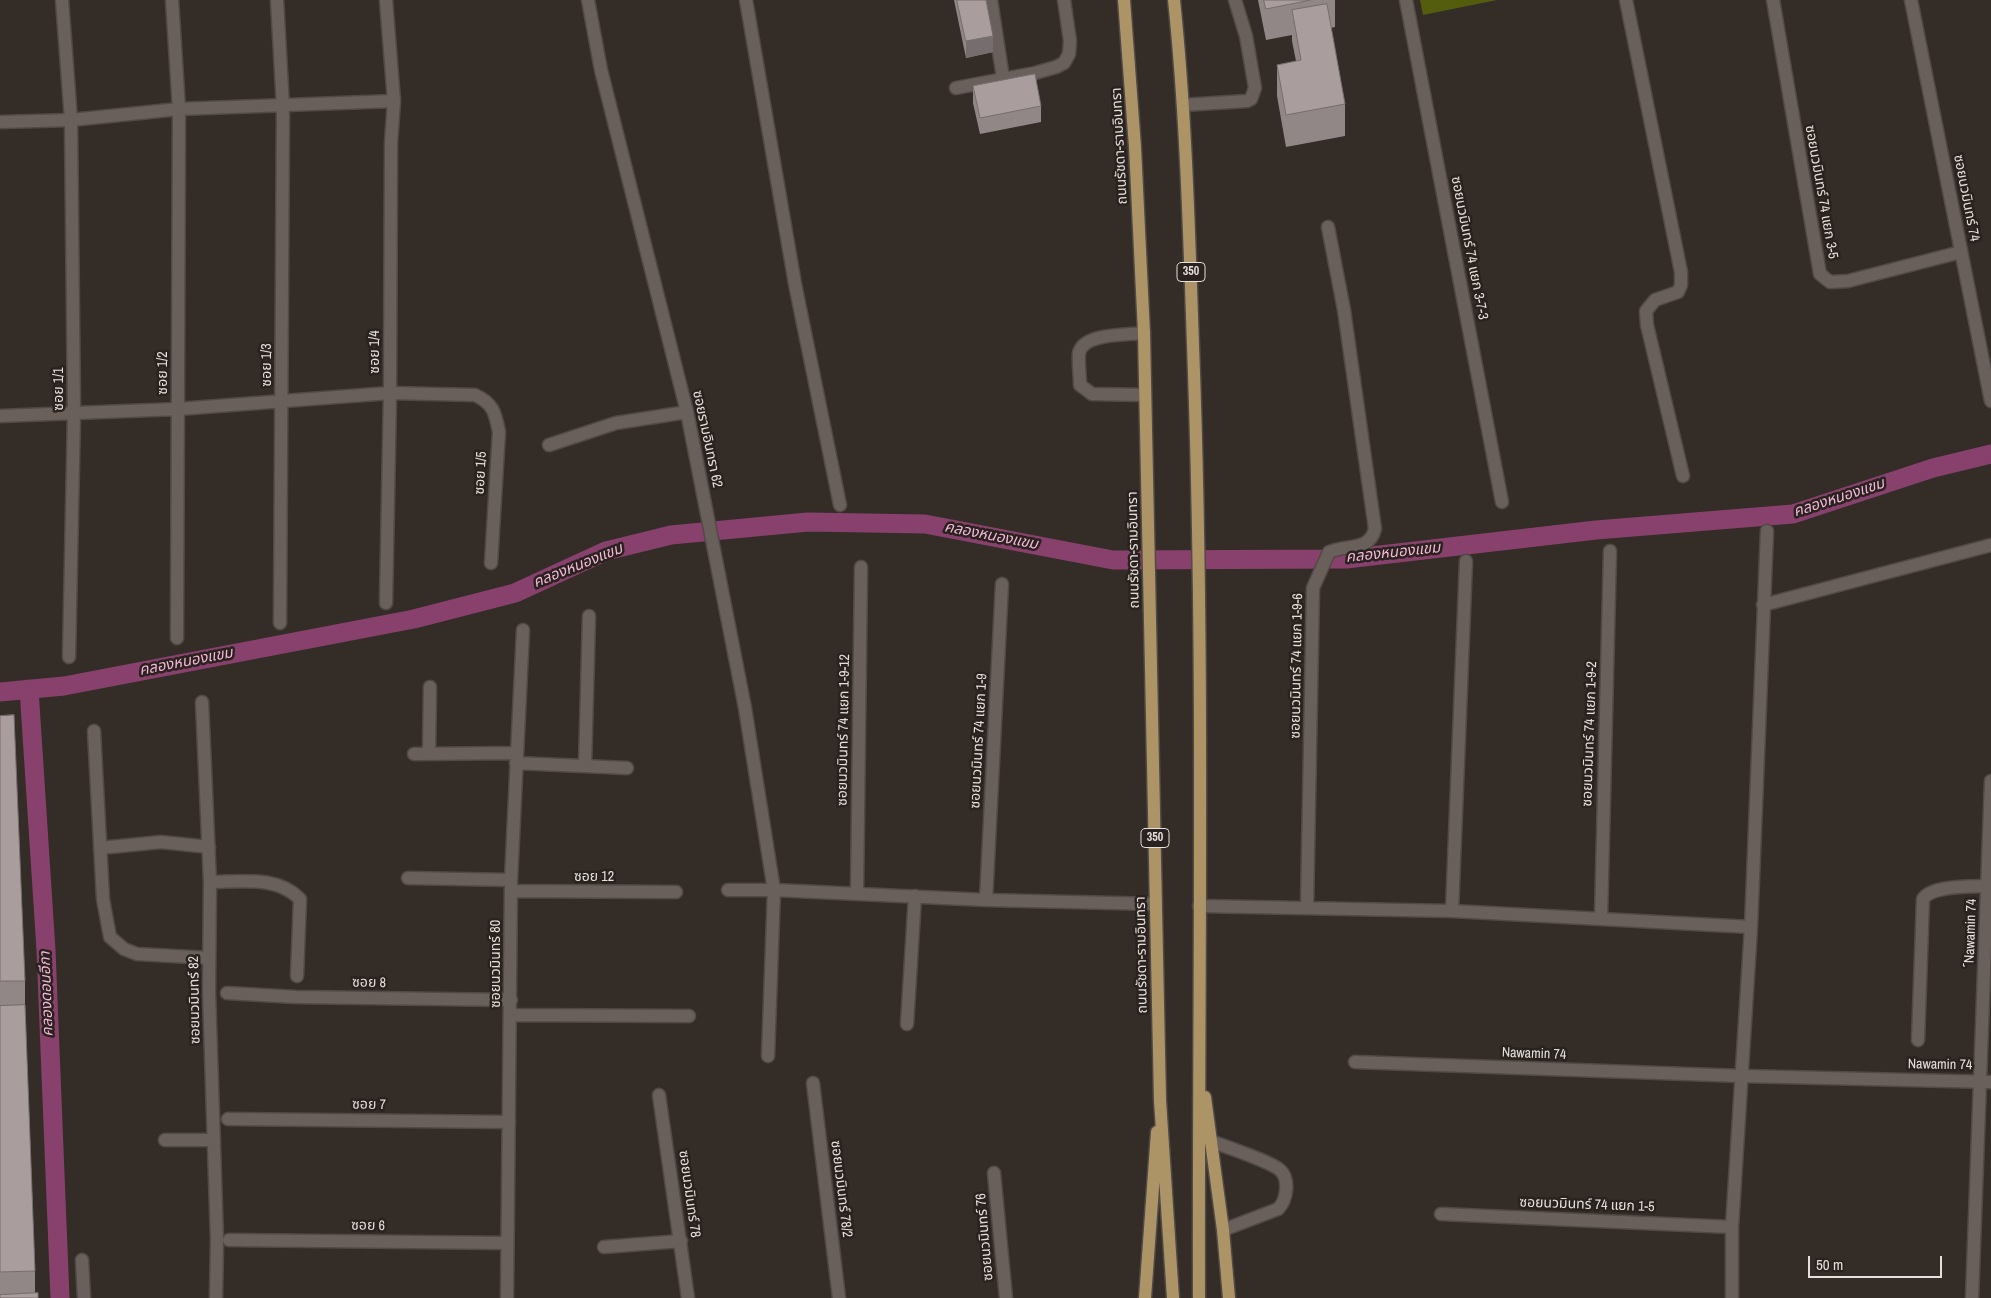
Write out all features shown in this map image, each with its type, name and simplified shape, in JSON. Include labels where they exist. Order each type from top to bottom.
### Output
[{"type":"main road","name":"ถนนรัชดา-รามอินทรา","points":[[1124,0],[1135,146],[1144,333],[1160,1100],[1173,1298]]},
{"type":"main road","name":"350","points":[[1174,0],[1183,105],[1200,543],[1199,1298]]},
{"type":"main road","name":"350","points":[[1198,1055],[1223,1230],[1229,1298]]},
{"type":"main road","name":"ถนนรัชดา-รามอินทรา","points":[[1145,1298],[1160,1100]]},
{"type":"street","name":"ซอย 1/1","points":[[62,0],[71,120],[74,413],[69,658]]},
{"type":"street","name":"ซอย 1/2","points":[[172,0],[179,109],[176,638]]},
{"type":"street","name":"ซอย 1/3","points":[[277,0],[284,107],[280,623]]},
{"type":"street","name":"ซอย 1/4","points":[[386,0],[394,101],[391,143],[390,393],[386,603]]},
{"type":"street","name":"ซอยรามอินทรา 62","points":[[588,0],[601,70],[687,412],[745,708],[774,890],[768,1056]]},
{"type":"street","points":[[746,0],[795,284],[840,505]]},
{"type":"street","points":[[991,0],[1004,78]]},
{"type":"street","points":[[956,88],[1035,73],[1056,67],[1064,62],[1069,54],[1070,41],[1064,0]]},
{"type":"street","points":[[1183,105],[1247,101],[1254,94],[1256,88],[1246,36],[1235,0]]},
{"type":"street","name":"ซอยนวมินทร์ 74 แยก 3-7-3","points":[[1406,0],[1502,502]]},
{"type":"street","points":[[1626,0],[1681,272],[1681,285],[1678,292],[1655,300],[1646,311],[1647,325],[1683,476]]},
{"type":"street","name":"ซอยนวมินทร์ 74 แยก 3-5","points":[[1773,0],[1820,274],[1830,282],[1848,281],[1961,252]]},
{"type":"street","name":"ซอยนวมินทร์ 74","points":[[1911,0],[1961,252],[1988,367],[1991,401]]},
{"type":"street","points":[[0,122],[71,120],[179,109],[284,107],[394,101]]},
{"type":"street","name":"ซอยนวมินทร์ 74 แยก 1-9-6","points":[[1307,907],[1314,588],[1329,552],[1366,544],[1372,539],[1375,529],[1344,310],[1328,227]]},
{"type":"street","points":[[1144,333],[1092,339],[1084,344],[1079,352],[1080,385],[1092,394],[1145,395]]},
{"type":"street","points":[[0,416],[178,409],[390,393]]},
{"type":"street","name":"ซอย 1/5","points":[[390,393],[475,395],[487,400],[496,414],[498,432],[491,563]]},
{"type":"street","points":[[549,445],[616,423],[687,412]]},
{"type":"street","points":[[1732,1298],[1732,1227],[1752,926],[1767,531]]},
{"type":"street","points":[[1763,605],[1991,545]]},
{"type":"street","name":"ซอยนวมินทร์ 74 แยก 1-9-2","points":[[1600,918],[1610,550]]},
{"type":"street","points":[[1452,911],[1466,561]]},
{"type":"street","name":"ซอยนวมินทร์ 74 แยก 1-9-12","points":[[857,893],[861,567]]},
{"type":"street","name":"ซอยนวมินทร์ 74 แยก 1-9","points":[[986,900],[1002,584]]},
{"type":"street","points":[[585,766],[589,616]]},
{"type":"street","name":"ซอยนวมินทร์ 80","points":[[507,1298],[511,885],[523,630]]},
{"type":"street","points":[[429,754],[430,687]]},
{"type":"street","name":"ซอยนวมินทร์ 82","points":[[202,702],[210,882],[209,958],[217,1240],[216,1298]]},
{"type":"street","points":[[94,731],[102,899],[110,937],[124,949],[137,954],[209,958]]},
{"type":"street","points":[[414,754],[516,758],[585,766],[627,768]]},
{"type":"street","name":"์Nawamin 74","points":[[1985,1081],[1991,781]]},
{"type":"street","points":[[100,848],[160,842],[209,847]]},
{"type":"street","name":"ซอย 12","points":[[408,878],[511,885],[676,892]]},
{"type":"street","points":[[210,882],[276,883],[290,889],[300,899],[297,976]]},
{"type":"street","points":[[1918,1040],[1923,899],[1927,893],[1938,890],[1988,886]]},
{"type":"street","points":[[728,890],[857,893],[986,900],[1156,904]]},
{"type":"street","points":[[907,1024],[915,896]]},
{"type":"street","points":[[1200,906],[1452,911],[1752,926]]},
{"type":"street","name":"ซอย 8","points":[[227,993],[296,997],[511,1000]]},
{"type":"street","points":[[511,1015],[689,1016]]},
{"type":"street","name":"Nawamin 74","points":[[1355,1062],[1742,1076],[1985,1081],[1972,1298]]},
{"type":"street","name":"ซอยนวมินทร์ 78/2","points":[[813,1083],[839,1298]]},
{"type":"street","name":"ซอยนวมินทร์ 78","points":[[659,1095],[688,1298]]},
{"type":"street","name":"ซอย 7","points":[[228,1119],[509,1122]]},
{"type":"street","points":[[165,1140],[214,1140]]},
{"type":"street","points":[[1211,1141],[1275,1167],[1285,1177],[1286,1196],[1284,1203],[1278,1209],[1223,1230]]},
{"type":"street","name":"ซอยนวมินทร์ 76","points":[[994,1174],[1006,1298]]},
{"type":"street","name":"ซอยนวมินทร์ 74 แยก 1-5","points":[[1441,1214],[1732,1227]]},
{"type":"street","name":"ซอย 6","points":[[229,1240],[507,1242]]},
{"type":"street","points":[[604,1247],[681,1241]]},
{"type":"street","points":[[82,1260],[84,1298]]},
{"type":"green space","points":[[1420,0],[1497,0],[1423,15]]},
{"type":"building","points":[[957,0],[986,0],[993,36],[966,41]]},
{"type":"building","points":[[1264,0],[1311,0],[1266,9]]},
{"type":"building","points":[[1327,4],[1345,104],[1286,115],[1277,65],[1301,60],[1292,10]]},
{"type":"building","points":[[1035,74],[1041,106],[980,118],[973,86]]},
{"type":"building","points":[[14,715],[25,981],[0,981],[0,716]]},
{"type":"building","points":[[25,1005],[35,1271],[0,1272],[0,1006]]},
{"type":"building","points":[[38,1293],[38,1298],[0,1298],[0,1295]]},
{"type":"waterway","name":"คลองหนองแขม","points":[[0,692],[64,686],[414,619],[515,593],[606,551],[671,535],[808,522],[925,524],[1113,560],[1346,559],[1596,530],[1793,514],[1933,468],[1991,454]]},
{"type":"waterway","name":"คลองดอนอีกา","points":[[29,689],[46,950],[60,1298]]}]
